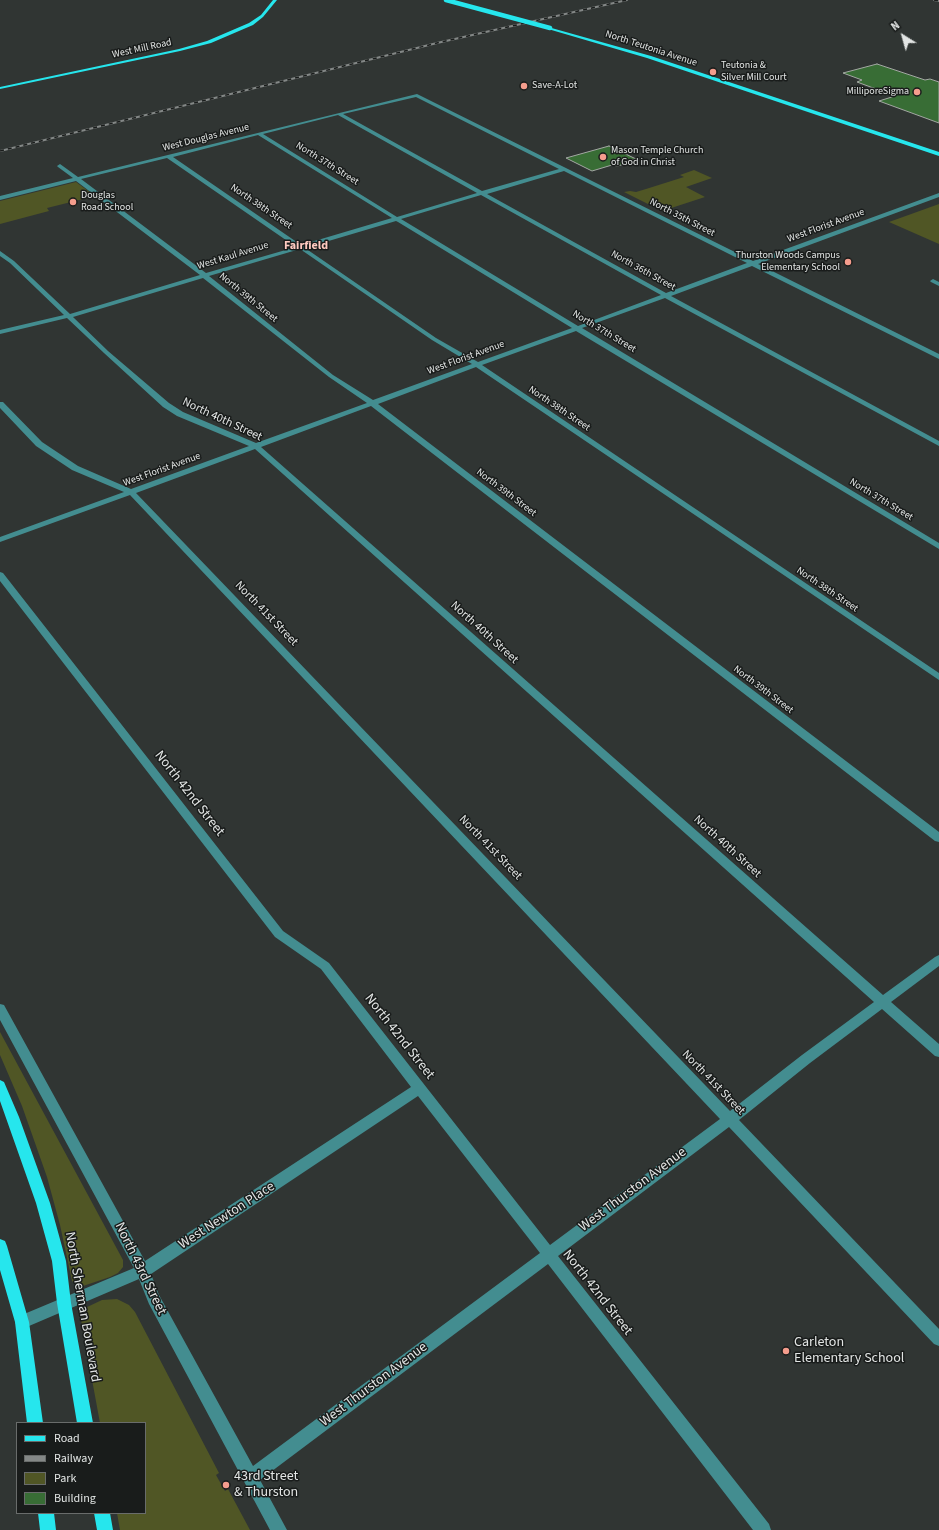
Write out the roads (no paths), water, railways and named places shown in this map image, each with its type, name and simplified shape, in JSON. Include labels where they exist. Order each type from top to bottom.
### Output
[{"type":"main road","name":"West Mill Road","points":[[0,88],[180,50],[209,42],[251,24],[262,16],[275,0]]},
{"type":"main road","name":"North Teutonia Avenue","points":[[446,0],[550,28],[648,58],[939,154]]},
{"type":"main road","name":"North Teutonia Avenue","points":[[456,0],[631,49],[939,149]]},
{"type":"main road","name":"North Sherman Boulevard","points":[[0,1086],[13,1117],[43,1203],[59,1261],[64,1303],[85,1422]]},
{"type":"main road","points":[[0,1246],[22,1322],[35,1422]]},
{"type":"main road","points":[[46,1514],[48,1530]]},
{"type":"main road","points":[[102,1514],[105,1530]]},
{"type":"street","name":"West Douglas Avenue","points":[[0,198],[417,95]]},
{"type":"street","name":"North 35th Street","points":[[417,95],[939,357]]},
{"type":"street","name":"North 36th Street","points":[[339,114],[480,193],[939,444]]},
{"type":"street","name":"North 37th Street","points":[[259,134],[939,547]]},
{"type":"street","name":"North 38th Street","points":[[168,156],[434,339],[463,354],[477,365],[939,677]]},
{"type":"street","name":"North 39th Street","points":[[60,166],[204,275],[331,376],[372,403],[939,838]]},
{"type":"street","name":"West Kaul Avenue","points":[[0,332],[67,316],[564,169]]},
{"type":"street","name":"West Florist Avenue","points":[[0,540],[939,195]]},
{"type":"street","name":"North 40th Street","points":[[0,253],[12,262],[67,316],[160,399],[180,414],[256,446],[939,1052]]},
{"type":"street","name":"North 41st Street","points":[[0,404],[39,444],[75,468],[131,492],[939,1338]]},
{"type":"street","name":"North 42nd Street","points":[[0,574],[279,934],[325,966],[763,1530]]},
{"type":"street","name":"West Thurston Avenue","points":[[250,1478],[730,1119],[806,1058],[939,960]]},
{"type":"street","name":"North 43rd Street","points":[[0,1009],[143,1271],[154,1299],[278,1530]]},
{"type":"street","name":"West Newton Place","points":[[22,1322],[143,1271],[420,1088]]},
{"type":"railway","points":[[0,151],[437,43],[627,0]]},
{"type":"railway","points":[[934,0],[939,1]]},
{"type":"place","name":"Teutonia & Silver Mill Court","points":[[713,72]]},
{"type":"place","name":"Save-A-Lot","points":[[524,86]]},
{"type":"place","name":"MilliporeSigma","points":[[917,92]]},
{"type":"place","name":"Mason Temple Church of God in Christ","points":[[603,157]]},
{"type":"place","name":"Douglas Road School","points":[[73,202]]},
{"type":"place","name":"Thurston Woods Campus Elementary School","points":[[848,262]]},
{"type":"place","name":"Carleton Elementary School","points":[[786,1351]]},
{"type":"place","name":"43rd Street & Thurston","points":[[226,1485]]},
{"type":"district","name":"Fairfield","points":[[306,246]]}]
